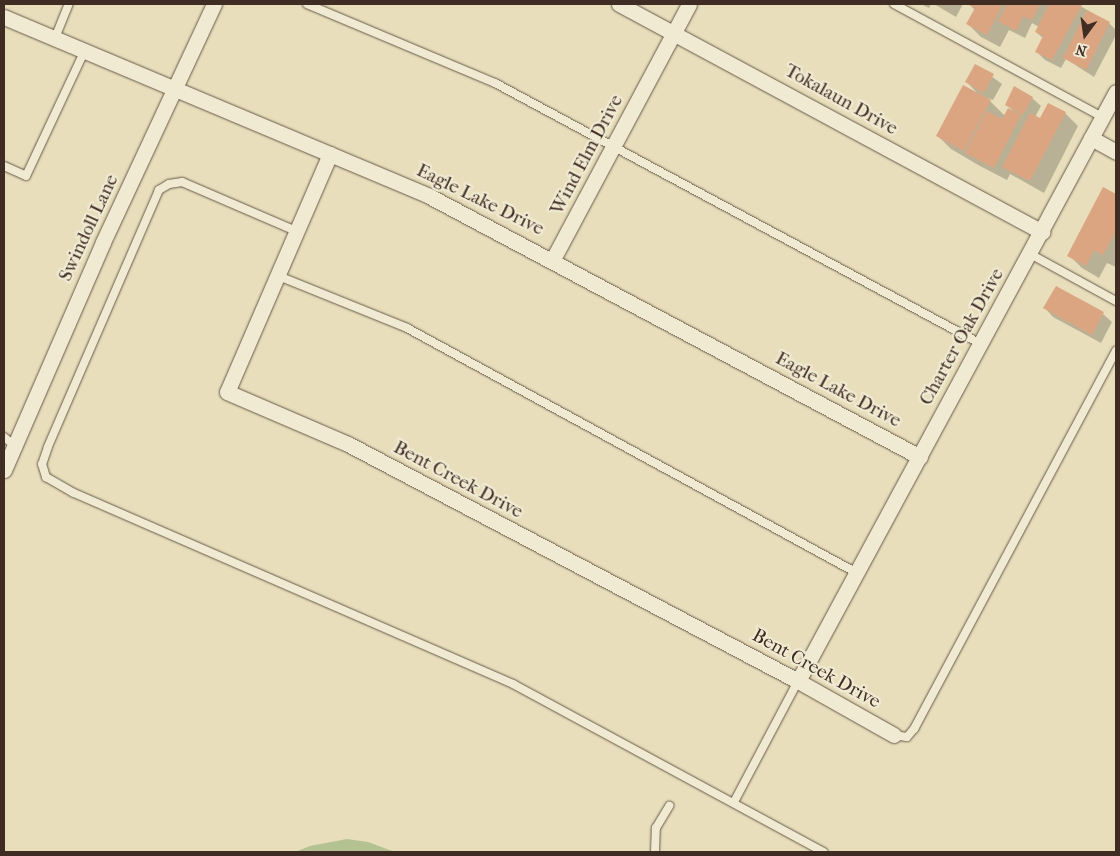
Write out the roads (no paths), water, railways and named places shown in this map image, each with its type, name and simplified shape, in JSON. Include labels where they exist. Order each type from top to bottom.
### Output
[{"type":"street","name":"Swindoll Lane","points":[[4,470],[10,442],[102,242],[177,88],[214,4]]},
{"type":"street","name":"Tokalaun Drive","points":[[619,4],[1043,232]]},
{"type":"street","name":"Wind Elm Drive","points":[[553,259],[690,4]]},
{"type":"street","name":"Eagle Lake Drive","points":[[4,17],[177,88],[429,196],[553,259],[920,457]]},
{"type":"street","name":"Charter Oak Drive","points":[[798,681],[1043,232],[1116,92]]},
{"type":"street","points":[[1091,138],[1116,152]]},
{"type":"street","name":"Bent Creek Drive","points":[[330,154],[276,275],[227,392],[348,444],[798,681],[894,735]]},
{"type":"lane","points":[[55,38],[69,4]]},
{"type":"lane","points":[[307,4],[495,84],[981,344]]},
{"type":"lane","points":[[894,4],[1102,117]]},
{"type":"lane","points":[[4,166],[26,176],[85,50]]},
{"type":"lane","points":[[296,231],[182,182],[169,184],[159,190],[48,447],[42,464],[46,477],[74,493],[514,684],[824,852]]},
{"type":"lane","points":[[1030,254],[1116,301]]},
{"type":"lane","points":[[276,275],[407,328],[857,573]]},
{"type":"lane","points":[[894,735],[907,737],[914,729],[1116,350]]},
{"type":"lane","points":[[734,802],[798,681]]},
{"type":"lane","points":[[655,852],[656,828],[669,806]]}]
